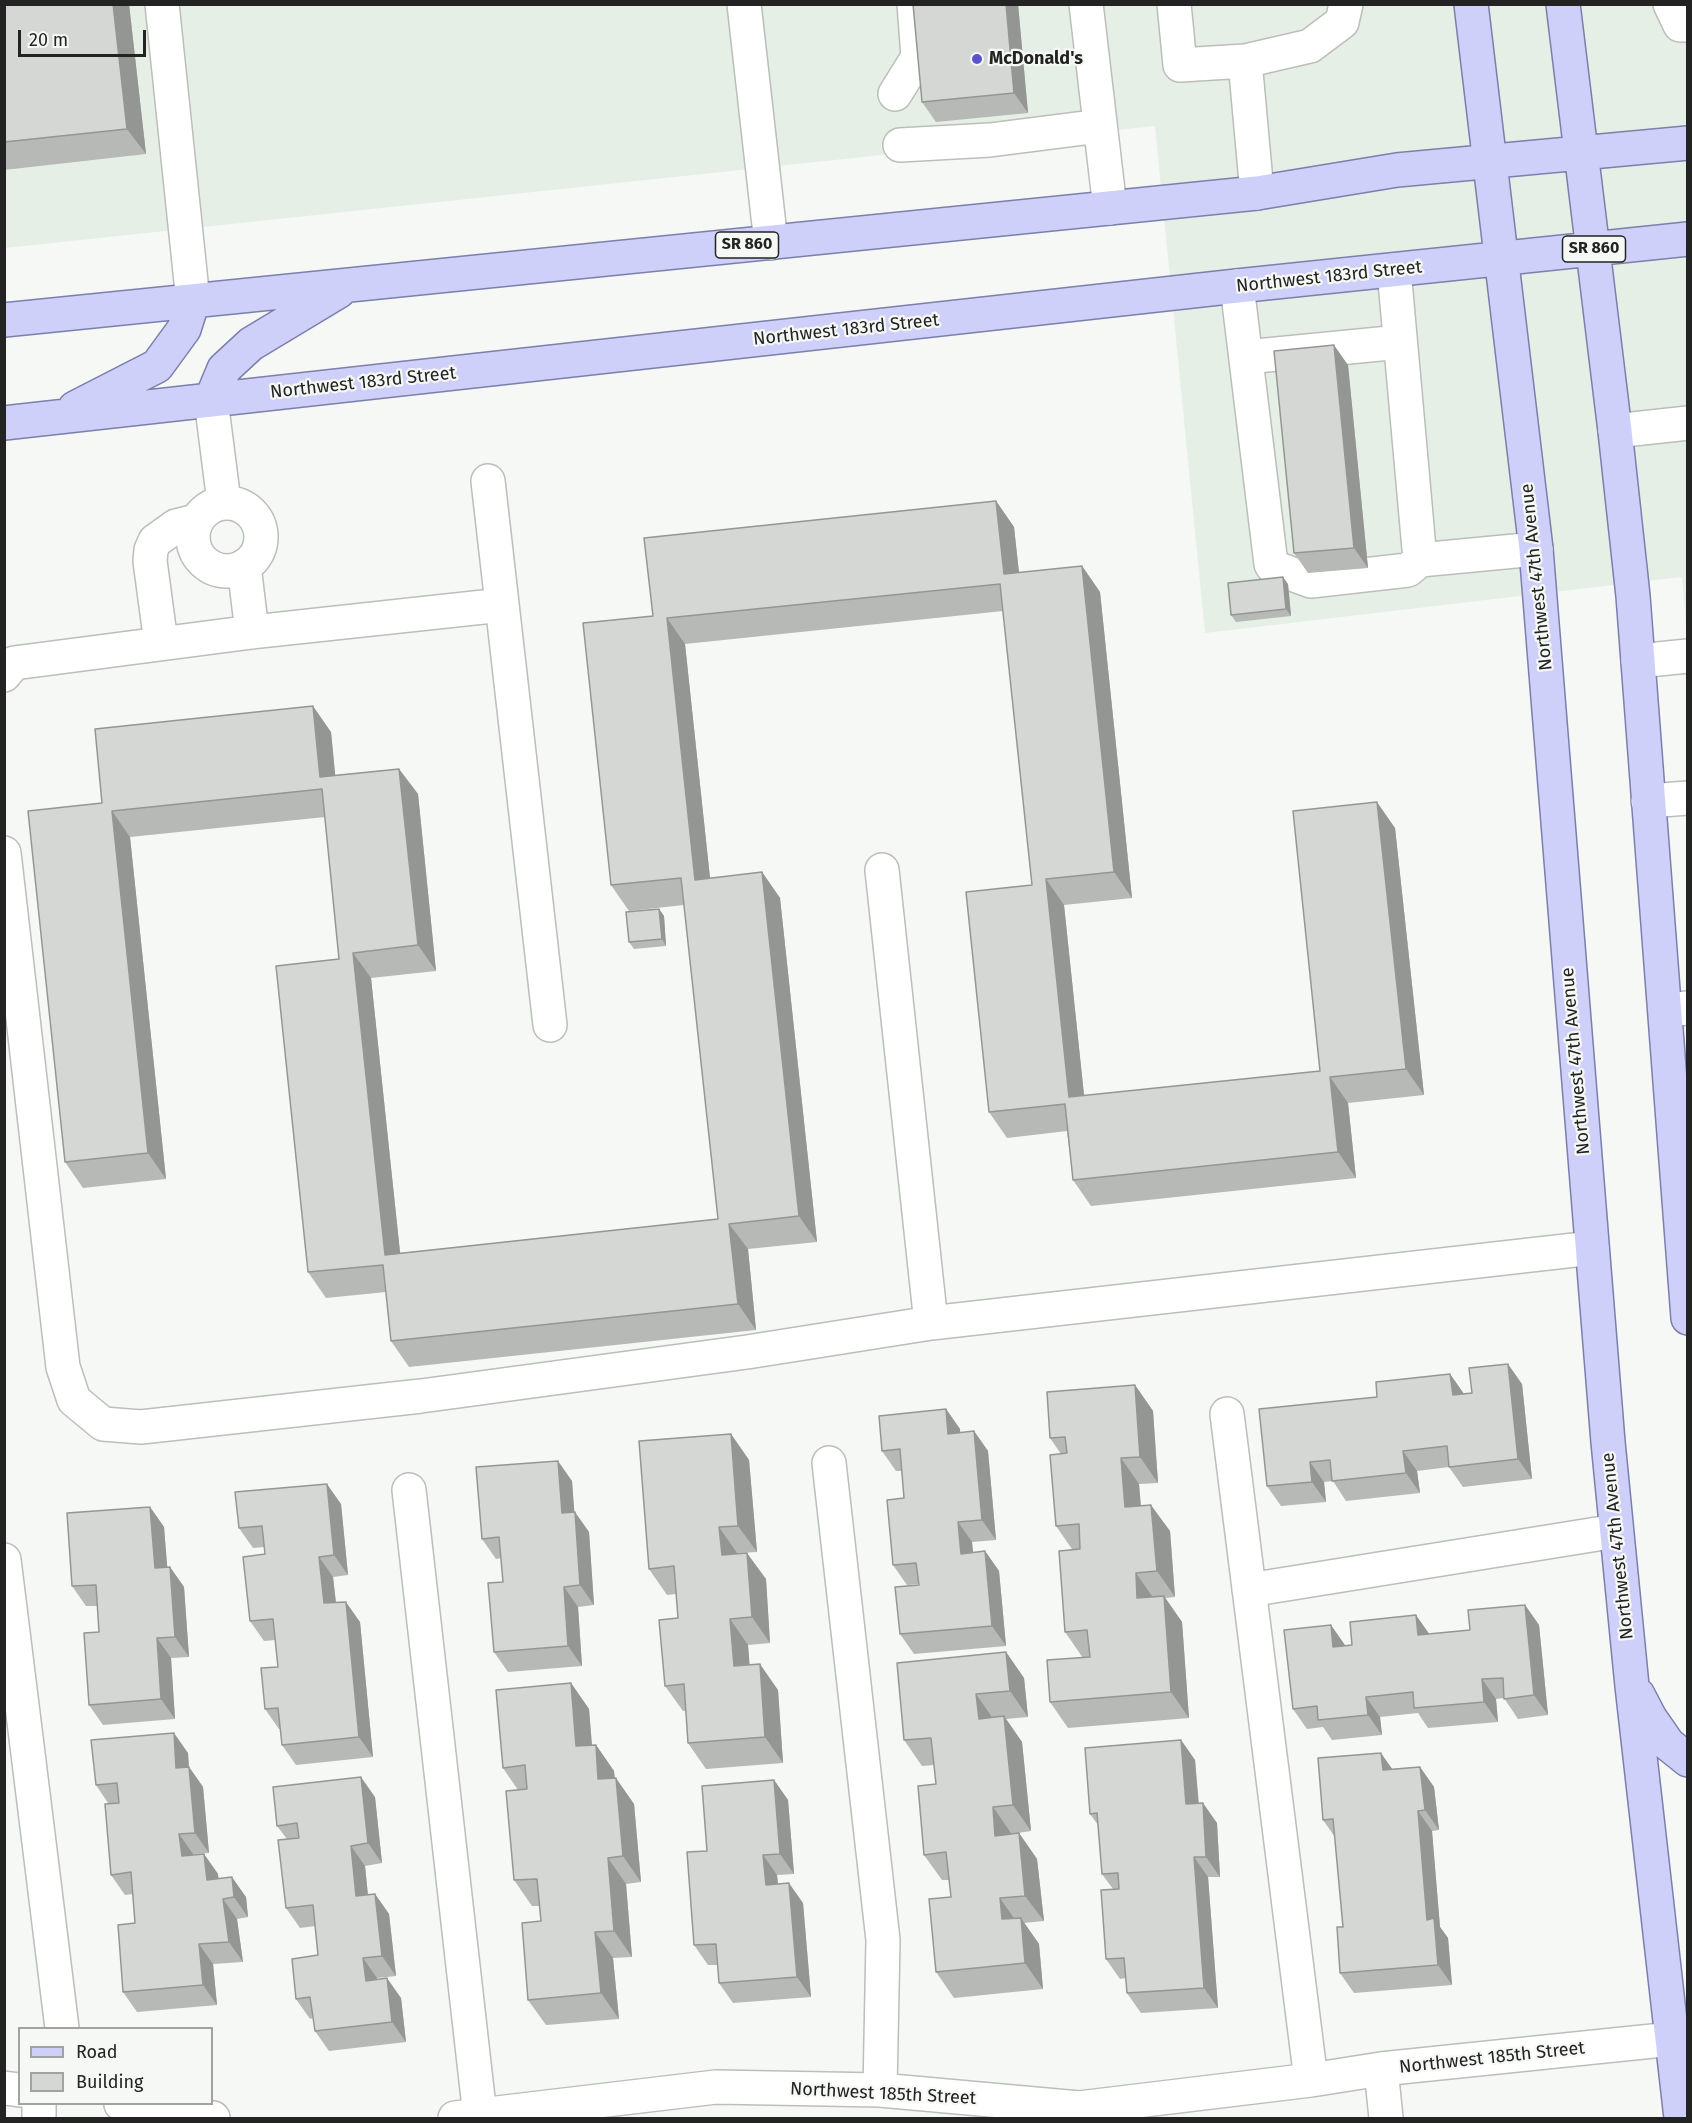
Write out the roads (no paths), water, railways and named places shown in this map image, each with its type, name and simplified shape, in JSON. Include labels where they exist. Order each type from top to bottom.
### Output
[{"type":"main road","name":"Northwest 47th Avenue","points":[[1471,4],[1536,549],[1616,1531],[1632,1686],[1680,2041],[1681,2118]]},
{"type":"main road","points":[[1563,4],[1616,431],[1638,661],[1648,801],[1677,1009],[1688,1318]]},
{"type":"main road","name":"SR 860","points":[[4,320],[1257,193],[1397,170],[1688,143]]},
{"type":"main road","name":"Northwest 183rd Street","points":[[4,423],[1237,286],[1688,239]]},
{"type":"main road","points":[[211,400],[224,369],[251,344],[349,285]]},
{"type":"main road","points":[[58,417],[157,366],[184,329],[193,301]]},
{"type":"main road","points":[[1632,1686],[1668,1744],[1688,1760]]},
{"type":"street","points":[[162,4],[193,301]]},
{"type":"street","points":[[744,4],[771,243]]},
{"type":"street","points":[[895,94],[918,57],[914,4]]},
{"type":"street","points":[[1086,4],[1110,208]]},
{"type":"street","points":[[1174,4],[1180,65],[1245,61],[1310,46],[1342,22],[1346,4]]},
{"type":"street","points":[[1670,4],[1680,25],[1688,25]]},
{"type":"street","points":[[1245,61],[1257,193]]},
{"type":"street","points":[[900,145],[990,140],[1100,126]]},
{"type":"street","points":[[1394,270],[1420,560]]},
{"type":"street","points":[[1237,286],[1273,567],[1311,581],[1407,570],[1420,560],[1536,549]]},
{"type":"street","points":[[1246,357],[1401,342]]},
{"type":"street","points":[[211,400],[224,502]]},
{"type":"street","points":[[1616,431],[1688,423]]},
{"type":"street","points":[[488,481],[550,1025]]},
{"type":"street","points":[[224,502],[246,508],[254,515],[260,524],[262,536],[256,556],[244,566],[226,571],[215,569],[205,563],[197,554],[193,544],[196,521],[213,505],[224,502]]},
{"type":"street","points":[[161,644],[150,561],[151,550],[155,541],[176,526],[196,521]]},
{"type":"street","points":[[244,566],[252,632]]},
{"type":"street","points":[[4,675],[14,663],[252,632],[502,605]]},
{"type":"street","points":[[1638,661],[1688,656]]},
{"type":"street","points":[[1648,801],[1688,798]]},
{"type":"street","points":[[4,853],[63,1367],[74,1400],[103,1424],[141,1427],[421,1396],[747,1352],[931,1323],[1592,1248]]},
{"type":"street","points":[[882,870],[931,1323]]},
{"type":"street","points":[[1227,1414],[1311,2080]]},
{"type":"street","points":[[829,1463],[883,1940],[880,2090]]},
{"type":"street","points":[[409,1490],[467,2117]]},
{"type":"street","points":[[1249,1590],[1616,1531]]},
{"type":"street","points":[[4,1560],[62,2027]]},
{"type":"street","name":"Northwest 185th Street","points":[[467,2117],[716,2087],[880,2090],[1079,2113],[1381,2069],[1680,2041]]},
{"type":"street","points":[[1381,2069],[1386,2118]]},
{"type":"street","points":[[133,2105],[213,2118]]},
{"type":"place","name":"McDonald's","points":[[977,59]]}]
